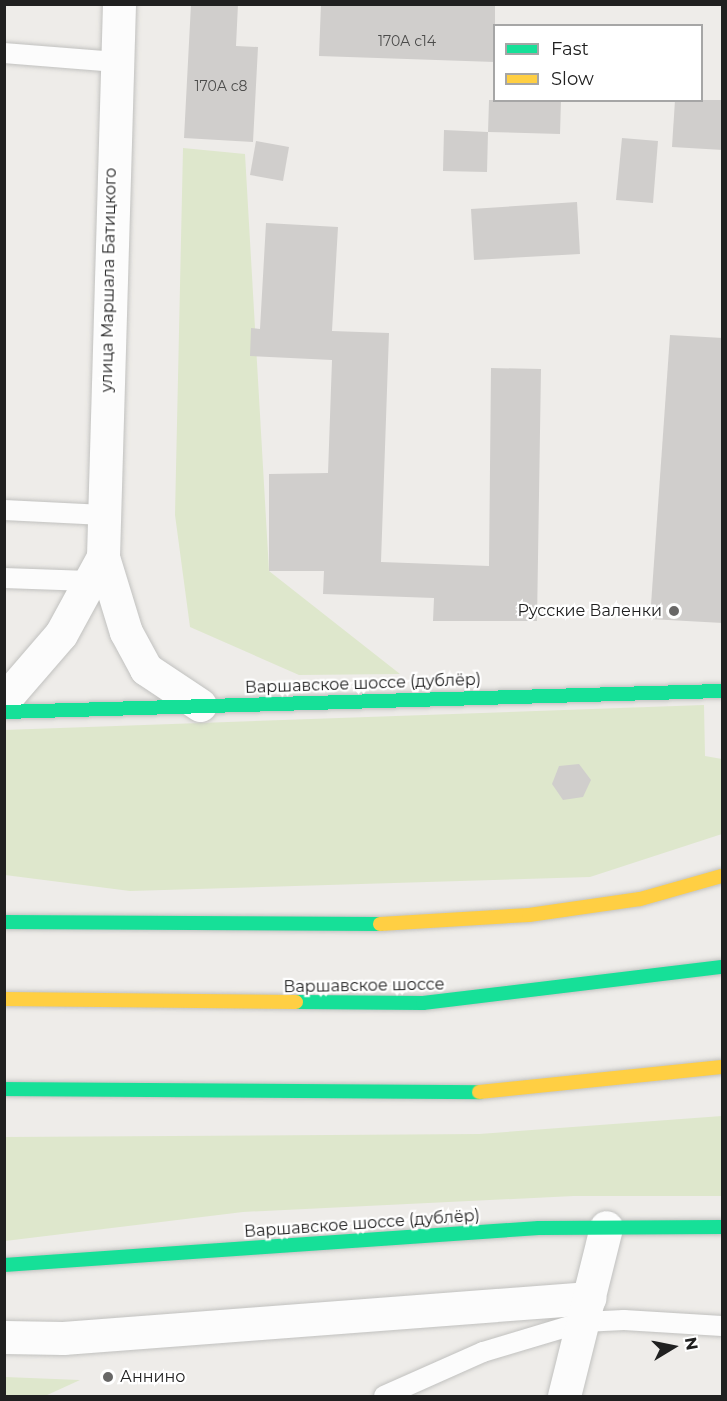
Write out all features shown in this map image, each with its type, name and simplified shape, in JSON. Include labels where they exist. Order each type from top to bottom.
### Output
[{"type":"main road","name":"Варшавское шоссе (дублёр)","points":[[4,712],[723,691]]},
{"type":"main road","points":[[4,922],[121,926],[357,925],[529,915],[640,899],[723,876]]},
{"type":"main road","name":"Варшавское шоссе","points":[[4,999],[423,1003],[527,994],[723,967]]},
{"type":"main road","points":[[4,1089],[420,1094],[527,1090],[723,1067]]},
{"type":"main road","name":"Варшавское шоссе (дублёр)","points":[[4,1265],[606,1227],[723,1227]]},
{"type":"street","name":"улица Маршала Батицкого","points":[[4,700],[61,634],[96,569],[104,515],[119,4]]},
{"type":"street","name":"улица Маршала Батицкого","points":[[96,569],[146,669],[200,705]]},
{"type":"street","points":[[564,1396],[606,1227]]},
{"type":"street","points":[[4,1337],[63,1338],[586,1310]]},
{"type":"lane","points":[[4,52],[116,62]]},
{"type":"lane","points":[[4,510],[104,515]]},
{"type":"lane","points":[[4,578],[96,569]]},
{"type":"lane","points":[[384,1396],[586,1310],[624,1320],[723,1326]]},
{"type":"green space","points":[[183,148],[245,154],[269,571],[400,674],[299,675],[190,627],[175,515]]},
{"type":"green space","points":[[704,705],[705,756],[722,759],[722,834],[590,877],[130,891],[5,875],[4,730]]},
{"type":"green space","points":[[722,1116],[722,1196],[574,1196],[243,1212],[5,1241],[5,1137],[479,1134]]},
{"type":"green space","points":[[5,1377],[80,1380],[45,1396],[5,1396]]},
{"type":"building","points":[[191,4],[238,4],[236,46],[258,47],[253,142],[184,138]]},
{"type":"building","points":[[321,4],[495,4],[493,62],[319,56]]},
{"type":"building","points":[[489,100],[493,102],[561,102],[560,134],[488,132]]},
{"type":"building","points":[[723,100],[723,150],[672,147],[675,102]]},
{"type":"building","points":[[444,130],[488,132],[487,172],[443,171]]},
{"type":"building","points":[[622,138],[658,141],[653,203],[616,200]]},
{"type":"building","points":[[256,141],[289,147],[283,181],[250,175]]},
{"type":"building","points":[[577,202],[580,254],[474,260],[471,209]]},
{"type":"building","points":[[266,223],[338,227],[332,331],[389,333],[381,562],[489,566],[491,368],[541,369],[537,621],[433,621],[434,598],[323,594],[324,571],[269,571],[269,474],[328,473],[332,360],[250,356],[251,328],[260,329]]},
{"type":"building","points":[[670,335],[723,338],[723,623],[650,619]]},
{"type":"building","points":[[579,764],[591,780],[583,797],[563,800],[552,784],[559,766]]},
{"type":"traffic: fast","points":[[4,712],[722,691]]},
{"type":"traffic: fast","points":[[4,922],[380,924]]},
{"type":"traffic: fast","points":[[296,1002],[423,1003],[722,967]]},
{"type":"traffic: fast","points":[[4,1089],[479,1092]]},
{"type":"traffic: fast","points":[[4,1265],[539,1228],[722,1227]]},
{"type":"traffic: slow","points":[[380,924],[529,915],[640,899],[722,876]]},
{"type":"traffic: slow","points":[[4,999],[296,1002]]},
{"type":"traffic: slow","points":[[479,1092],[722,1067]]},
{"type":"place","name":"Русские Валенки","points":[[674,611]]},
{"type":"place","name":"Аннино","points":[[108,1377]]}]
